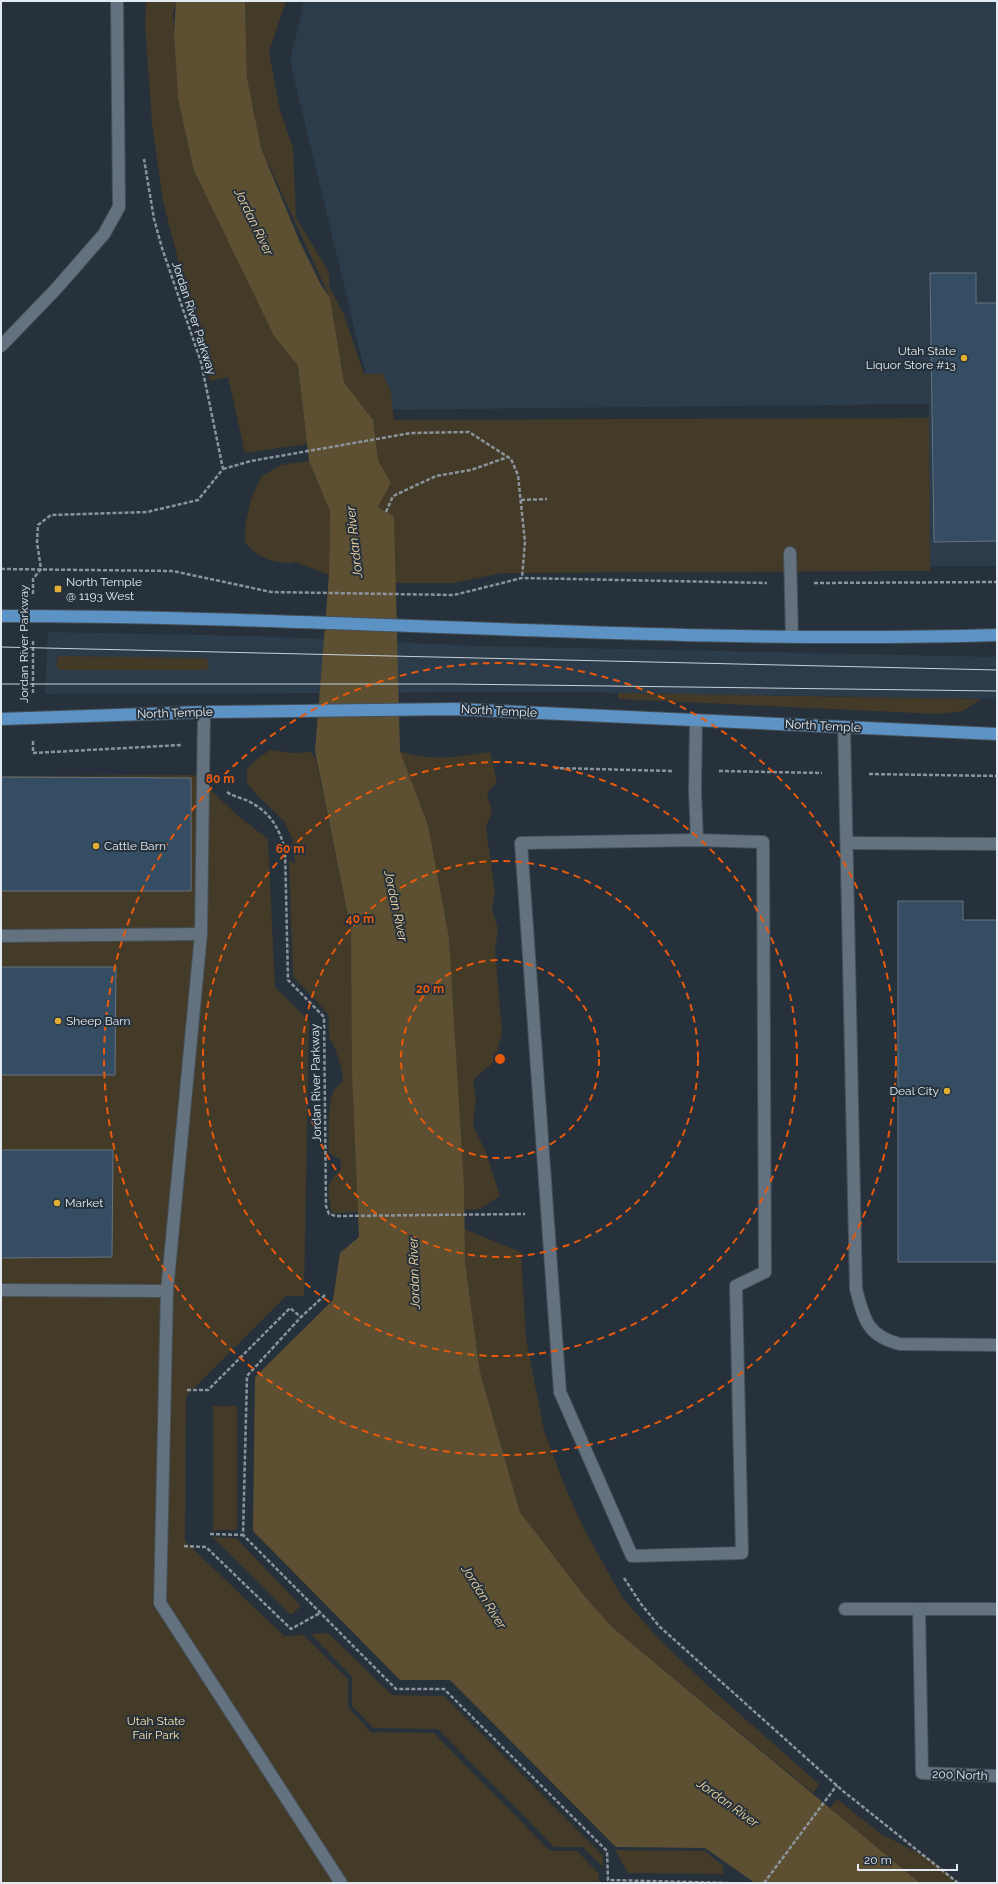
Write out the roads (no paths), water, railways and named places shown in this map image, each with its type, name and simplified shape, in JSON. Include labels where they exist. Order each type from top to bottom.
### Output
[{"type":"main road","points":[[1,616],[273,622],[457,629],[792,637],[997,636]]},
{"type":"main road","name":"North Temple","points":[[1,719],[268,710],[454,709],[997,734]]},
{"type":"lane","points":[[1,346],[56,289],[104,234],[119,207],[117,1]]},
{"type":"lane","points":[[790,553],[792,637]]},
{"type":"lane","points":[[204,712],[201,934],[167,1291],[160,1603],[341,1883]]},
{"type":"lane","points":[[696,720],[697,840]]},
{"type":"lane","points":[[844,727],[856,1289],[863,1315],[874,1332],[885,1340],[900,1344],[997,1345]]},
{"type":"lane","points":[[697,840],[763,842],[765,1272],[736,1286],[742,1553],[632,1556],[560,1392],[521,843],[697,840]]},
{"type":"lane","points":[[847,843],[997,844]]},
{"type":"lane","points":[[1,936],[201,934]]},
{"type":"lane","points":[[1,1290],[167,1291]]},
{"type":"lane","points":[[845,1609],[997,1609]]},
{"type":"lane","name":"200 North","points":[[919,1609],[922,1773],[997,1776]]},
{"type":"water","name":"Jordan River","points":[[176,1],[245,1],[247,78],[261,148],[299,240],[321,285],[330,298],[344,382],[373,420],[378,460],[391,483],[378,507],[394,517],[400,751],[428,825],[449,937],[464,1188],[465,1262],[480,1372],[520,1512],[586,1598],[613,1628],[920,1883],[755,1883],[705,1848],[616,1847],[450,1680],[400,1680],[253,1531],[255,1377],[333,1300],[340,1253],[359,1237],[352,1072],[351,931],[315,751],[329,575],[330,511],[309,461],[298,366],[274,336],[194,171],[178,99],[174,33]]},
{"type":"tram line","points":[[1,647],[997,670]]},
{"type":"tram line","points":[[1,684],[454,684],[997,691]]},
{"type":"place","name":"Utah State Liquor Store #13","points":[[964,358]]},
{"type":"place","name":"North Temple @ 1193 West","points":[[58,589]]},
{"type":"place","name":"Cattle Barn","points":[[96,846]]},
{"type":"place","name":"Sheep Barn","points":[[58,1021]]},
{"type":"place","name":"Deal City","points":[[947,1091]]},
{"type":"place","name":"Market","points":[[57,1203]]},
{"type":"park label","name":"Utah State Fair Park","points":[[156,1728]]}]
